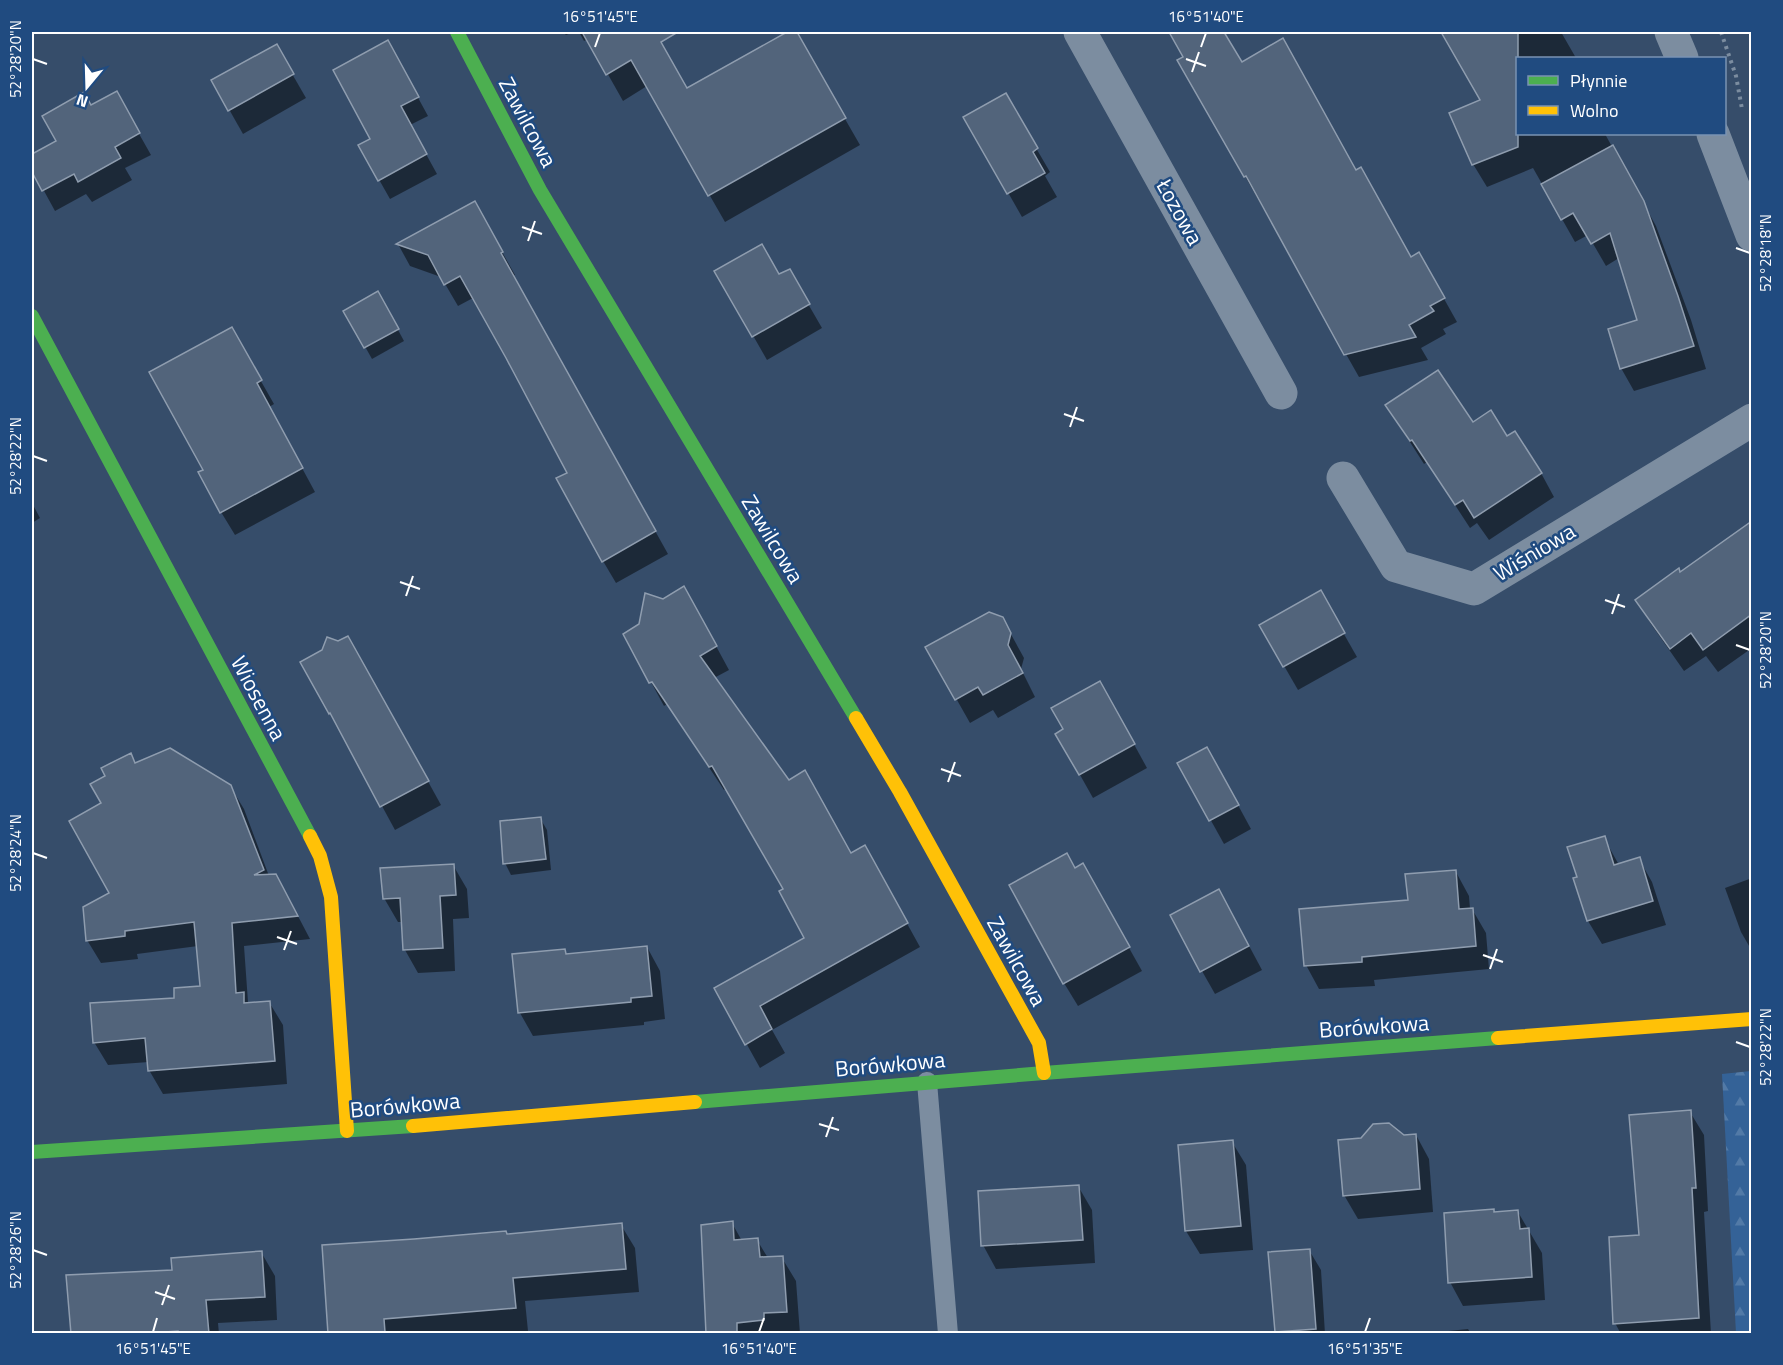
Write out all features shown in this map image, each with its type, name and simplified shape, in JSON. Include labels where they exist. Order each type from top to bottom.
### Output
[{"type":"street","name":"Zawilcowa","points":[[457,32],[540,190],[900,792],[1039,1043],[1044,1073]]},
{"type":"street","name":"Łozowa","points":[[1080,32],[1281,393]]},
{"type":"street","points":[[1671,32],[1682,57]]},
{"type":"street","points":[[1713,135],[1752,236]]},
{"type":"street","name":"Wiosenna","points":[[32,316],[320,856],[331,897],[347,1131]]},
{"type":"street","name":"Wiśniowa","points":[[1343,478],[1396,566],[1474,589],[1752,420]]},
{"type":"street","name":"Borówkowa","points":[[32,1152],[347,1131],[927,1082],[1752,1019]]},
{"type":"lane","points":[[927,1082],[948,1334]]},
{"type":"path","points":[[1721,32],[1736,76],[1742,111]]},
{"type":"green space","points":[[1751,1071],[1751,1333],[1736,1333],[1722,1074]]},
{"type":"building","points":[[582,32],[678,32],[661,42],[687,88],[787,32],[797,32],[846,118],[708,196],[631,60],[606,75]]},
{"type":"building","points":[[1169,32],[1224,32],[1242,62],[1283,38],[1356,170],[1361,167],[1411,257],[1419,252],[1445,298],[1430,306],[1434,311],[1409,325],[1416,337],[1344,355],[1246,176],[1244,177],[1177,60],[1183,57]]},
{"type":"building","points":[[1441,32],[1518,32],[1516,135],[1518,135],[1518,147],[1472,165],[1449,113],[1480,100]]},
{"type":"building","points":[[388,40],[419,97],[401,106],[427,154],[378,181],[358,145],[370,139],[333,70]]},
{"type":"building","points":[[277,44],[294,74],[228,111],[211,80]]},
{"type":"building","points":[[117,91],[140,133],[115,147],[121,158],[78,182],[74,174],[42,191],[32,172],[32,154],[56,141],[42,116],[84,92],[91,105]]},
{"type":"building","points":[[1006,93],[1038,148],[1033,152],[1045,173],[1007,194],[963,117]]},
{"type":"building","points":[[1613,145],[1644,201],[1694,346],[1620,369],[1608,329],[1637,320],[1610,233],[1591,244],[1573,213],[1561,220],[1541,184]]},
{"type":"building","points":[[475,201],[503,252],[501,253],[656,531],[602,562],[556,478],[567,473],[460,276],[444,285],[428,255],[396,244]]},
{"type":"building","points":[[762,244],[779,274],[790,269],[810,304],[752,337],[714,271]]},
{"type":"building","points":[[378,291],[399,329],[364,348],[343,311]]},
{"type":"building","points":[[232,327],[262,380],[257,383],[303,468],[220,513],[198,472],[203,470],[149,372]]},
{"type":"building","points":[[1438,370],[1473,422],[1491,410],[1507,436],[1515,431],[1542,473],[1474,518],[1463,500],[1455,505],[1412,440],[1410,441],[1385,405]]},
{"type":"building","points":[[1752,521],[1752,614],[1703,650],[1691,633],[1670,649],[1635,600],[1679,568],[1680,572]]},
{"type":"building","points":[[684,586],[717,646],[700,656],[789,780],[805,770],[851,853],[865,845],[908,923],[760,1006],[772,1029],[745,1045],[714,988],[804,938],[779,891],[783,889],[712,766],[709,767],[652,682],[649,683],[623,634],[639,624],[645,593],[663,599]]},
{"type":"building","points":[[1321,590],[1345,633],[1283,667],[1259,625]]},
{"type":"building","points":[[989,612],[1003,617],[1011,633],[1008,645],[1023,673],[983,695],[978,687],[955,700],[925,647]]},
{"type":"building","points":[[348,636],[429,781],[380,807],[300,662],[322,650],[327,637],[338,641]]},
{"type":"building","points":[[1100,681],[1135,744],[1079,775],[1055,734],[1063,729],[1051,708]]},
{"type":"building","points":[[1207,747],[1239,805],[1209,821],[1177,763]]},
{"type":"building","points":[[170,748],[231,785],[264,870],[254,875],[276,874],[298,916],[232,923],[236,993],[244,992],[244,1003],[270,1001],[275,1061],[148,1071],[145,1038],[93,1043],[90,1003],[174,998],[174,988],[200,986],[194,922],[125,931],[125,936],[86,941],[83,907],[109,893],[69,821],[101,803],[90,784],[105,776],[101,768],[131,753],[135,763]]},
{"type":"building","points":[[541,817],[546,859],[503,864],[500,821]]},
{"type":"building","points":[[1605,836],[1614,865],[1640,857],[1653,901],[1587,921],[1573,878],[1577,877],[1567,847]]},
{"type":"building","points":[[1067,853],[1075,868],[1083,863],[1130,947],[1063,984],[1009,885]]},
{"type":"building","points":[[454,864],[456,895],[440,896],[443,948],[403,950],[400,898],[383,899],[380,868]]},
{"type":"building","points":[[1456,870],[1459,909],[1473,908],[1476,946],[1362,957],[1362,962],[1304,966],[1299,909],[1408,900],[1405,874]]},
{"type":"building","points":[[1219,889],[1249,946],[1200,972],[1170,915]]},
{"type":"building","points":[[647,946],[652,996],[631,998],[631,1002],[518,1013],[512,954],[565,949],[566,954]]},
{"type":"building","points":[[1691,1110],[1696,1188],[1692,1188],[1699,1318],[1613,1324],[1609,1237],[1639,1235],[1629,1115]]},
{"type":"building","points":[[1389,1123],[1404,1135],[1416,1134],[1420,1189],[1343,1196],[1338,1140],[1361,1138],[1373,1124]]},
{"type":"building","points":[[1233,1140],[1241,1226],[1185,1231],[1178,1145]]},
{"type":"building","points":[[1079,1185],[1083,1240],[981,1246],[978,1191]]},
{"type":"building","points":[[1494,1209],[1494,1212],[1518,1210],[1520,1229],[1529,1228],[1532,1277],[1448,1283],[1444,1213]]},
{"type":"building","points":[[733,1221],[734,1240],[758,1238],[760,1257],[783,1256],[787,1312],[764,1313],[764,1320],[737,1323],[737,1334],[706,1334],[701,1225]]},
{"type":"building","points":[[622,1223],[626,1269],[513,1278],[516,1308],[384,1319],[385,1332],[328,1334],[322,1245],[506,1231],[507,1234]]},
{"type":"building","points":[[1310,1249],[1316,1329],[1275,1332],[1268,1252]]},
{"type":"building","points":[[262,1251],[265,1297],[206,1300],[209,1334],[178,1334],[178,1331],[137,1334],[71,1334],[66,1275],[172,1270],[171,1258]]},
{"type":"traffic: fast","points":[[457,32],[540,190],[856,718]]},
{"type":"traffic: fast","points":[[32,316],[310,836]]},
{"type":"traffic: fast","points":[[695,1102],[1498,1038]]},
{"type":"traffic: fast","points":[[32,1152],[413,1126]]},
{"type":"traffic: slow","points":[[856,718],[900,792],[1039,1043],[1044,1073]]},
{"type":"traffic: slow","points":[[310,836],[320,856],[331,897],[347,1131]]},
{"type":"traffic: slow","points":[[1498,1038],[1752,1019]]},
{"type":"traffic: slow","points":[[413,1126],[695,1102]]}]
